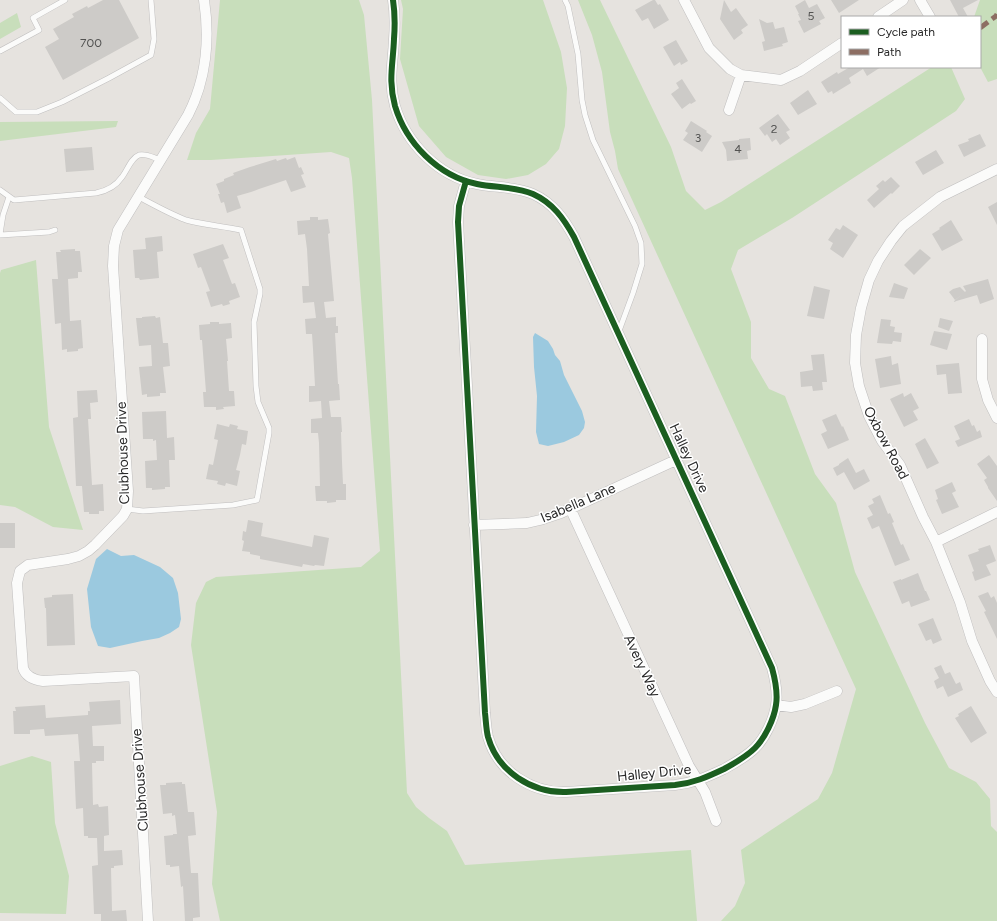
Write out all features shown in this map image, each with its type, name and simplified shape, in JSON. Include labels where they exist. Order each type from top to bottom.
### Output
[{"type":"street","name":"Clubhouse Drive","points":[[148,921],[134,676],[43,681],[30,677],[23,668],[17,583],[20,571],[28,565],[68,559],[79,556],[88,551],[123,516],[127,509],[128,492],[113,266],[114,246],[118,230],[188,115],[201,85],[206,45],[204,0]]},
{"type":"street","name":"Halley Drive","points":[[393,0],[395,28],[391,78],[393,98],[398,116],[409,136],[424,154],[441,169],[450,174],[466,181],[488,186],[522,190],[539,197],[553,207],[561,216],[574,237],[772,668],[776,687],[776,705],[770,724],[761,742],[755,749],[736,762],[698,781],[688,784],[558,793],[540,789],[522,781],[501,762],[489,739],[486,722],[474,525],[458,222],[459,206],[466,181]]},
{"type":"street","points":[[684,0],[709,48],[730,69],[741,75],[781,80],[800,71],[841,44]]},
{"type":"street","points":[[879,16],[902,0]]},
{"type":"street","points":[[920,0],[929,16]]},
{"type":"street","points":[[729,110],[741,75]]},
{"type":"street","name":"Oxbow Road","points":[[997,169],[940,197],[904,226],[891,241],[878,261],[869,280],[861,308],[856,335],[855,363],[859,386],[869,416],[882,441],[900,465],[936,542],[960,602],[972,641],[990,681],[997,692]]},
{"type":"street","points":[[982,339],[982,379],[988,400],[997,418]]},
{"type":"street","name":"Isabella Lane","points":[[474,525],[527,523],[551,517],[676,460]]},
{"type":"street","name":"Avery Way","points":[[570,508],[689,766],[705,792],[716,821]]},
{"type":"street","points":[[936,542],[997,512]]},
{"type":"street","points":[[776,705],[791,707],[805,704],[837,690]]},
{"type":"lane","points":[[0,51],[39,30],[33,18],[65,0]]},
{"type":"lane","points":[[0,98],[16,112],[37,112],[62,102],[96,85],[151,55],[154,39],[151,0]]},
{"type":"lane","points":[[565,0],[568,6],[578,54],[582,100],[585,115],[593,140],[635,226],[641,243],[642,264],[618,332]]},
{"type":"lane","points":[[0,190],[14,200],[96,194],[117,183],[133,159],[139,155],[146,155],[160,160]]},
{"type":"lane","points":[[9,197],[3,215],[0,234],[49,232],[55,230]]},
{"type":"lane","points":[[127,509],[143,511],[233,505],[257,500],[269,433],[269,428],[258,402],[256,386],[254,322],[260,288],[241,230],[186,220],[139,197]]},
{"type":"green space","points":[[220,0],[359,0],[364,15],[372,100],[407,793],[416,807],[447,831],[465,865],[691,850],[697,921],[220,921],[212,884],[217,812],[191,645],[196,603],[206,582],[216,577],[361,567],[380,551],[352,178],[349,158],[331,152],[211,160],[187,160],[196,133],[210,109]]},
{"type":"green space","points":[[401,0],[543,0],[561,52],[567,88],[565,126],[559,149],[546,164],[528,175],[506,179],[478,175],[446,157],[419,126],[400,59],[403,9]]},
{"type":"green space","points":[[578,0],[600,0],[671,147],[686,191],[705,210],[721,202],[930,68],[951,68],[965,99],[956,111],[792,218],[738,250],[731,269],[751,322],[751,358],[769,389],[785,396],[815,474],[836,503],[855,572],[925,723],[949,768],[976,782],[990,799],[991,826],[997,832],[997,921],[721,921],[735,906],[745,883],[741,850],[818,799],[832,773],[856,689],[618,169],[610,132],[602,72],[592,35]]},
{"type":"green space","points":[[980,0],[997,0],[997,79],[988,82],[981,68],[981,16],[974,16]]},
{"type":"green space","points":[[17,13],[21,27],[0,39],[0,23]]},
{"type":"green space","points":[[118,121],[116,127],[0,141],[0,122]]},
{"type":"green space","points":[[36,260],[49,427],[83,530],[53,527],[15,507],[0,505],[0,273],[1,270]]},
{"type":"green space","points":[[32,756],[51,762],[55,823],[69,876],[66,914],[0,913],[0,766]]},
{"type":"water","points":[[535,333],[548,341],[555,355],[560,361],[564,375],[582,411],[585,422],[584,428],[579,435],[564,442],[548,446],[539,444],[536,432],[537,396],[533,337]]},
{"type":"water","points":[[107,549],[121,556],[134,555],[160,567],[173,578],[178,593],[181,619],[179,627],[159,638],[110,648],[98,646],[91,627],[87,589],[96,559]]},
{"type":"building","points":[[103,0],[119,0],[139,38],[63,80],[45,47],[59,39],[53,29],[74,17],[72,14]]},
{"type":"building","points":[[655,0],[658,5],[660,4],[669,20],[654,29],[648,18],[642,21],[635,10]]},
{"type":"building","points":[[724,0],[731,12],[736,8],[748,25],[741,30],[743,33],[734,40],[720,19]]},
{"type":"building","points":[[805,0],[809,8],[817,4],[825,18],[819,21],[821,24],[804,33],[798,21],[801,20],[795,6]]},
{"type":"building","points":[[831,0],[859,0],[839,13]]},
{"type":"building","points":[[950,0],[978,0],[963,8],[967,16],[958,16]]},
{"type":"building","points":[[759,19],[767,23],[773,22],[775,29],[784,27],[788,42],[782,44],[783,46],[764,51],[762,42],[765,41]]},
{"type":"building","points":[[676,40],[688,61],[681,65],[680,62],[674,66],[663,47]]},
{"type":"building","points":[[848,68],[879,68],[867,76],[863,69],[849,78],[851,83],[833,94],[832,91],[828,93],[821,82],[837,72],[838,74]]},
{"type":"building","points":[[682,79],[696,101],[691,104],[690,103],[682,109],[671,94],[679,88],[676,83]]},
{"type":"building","points":[[808,90],[817,104],[798,115],[790,103]]},
{"type":"building","points":[[778,114],[790,130],[786,132],[790,138],[780,145],[776,139],[772,142],[767,134],[765,136],[759,128]]},
{"type":"building","points":[[691,121],[712,136],[702,152],[683,140],[688,133],[685,131]]},
{"type":"building","points":[[980,134],[986,146],[964,157],[958,145],[969,141],[968,139]]},
{"type":"building","points":[[750,138],[751,150],[747,151],[748,159],[727,161],[726,150],[722,142]]},
{"type":"building","points":[[92,147],[94,170],[66,172],[64,149]]},
{"type":"building","points":[[936,150],[944,163],[923,175],[915,162]]},
{"type":"building","points":[[295,157],[299,168],[301,167],[304,174],[301,175],[306,187],[291,192],[286,180],[237,196],[241,208],[227,213],[224,202],[221,203],[218,194],[220,194],[216,184],[234,175],[233,173],[250,167],[276,159],[277,161],[286,158],[287,160]]},
{"type":"building","points":[[891,177],[900,186],[874,208],[867,200],[879,189],[876,186],[883,180],[885,182]]},
{"type":"building","points":[[997,202],[997,225],[988,207]]},
{"type":"building","points":[[310,217],[318,217],[318,220],[328,219],[334,301],[324,302],[326,318],[336,317],[336,326],[338,326],[338,333],[335,333],[340,400],[329,401],[331,417],[341,417],[343,484],[346,484],[346,500],[336,500],[336,502],[327,503],[327,501],[316,501],[315,486],[320,486],[319,443],[318,433],[311,433],[311,419],[322,418],[321,401],[309,402],[309,386],[315,386],[312,334],[306,334],[305,319],[316,318],[314,302],[303,303],[302,286],[309,286],[307,249],[305,234],[298,235],[297,221],[310,220]]},
{"type":"building","points":[[951,220],[963,240],[942,251],[932,234]]},
{"type":"building","points":[[843,225],[858,235],[843,258],[830,249],[833,243],[828,240],[836,228],[840,230]]},
{"type":"building","points":[[162,236],[163,251],[157,252],[159,278],[140,280],[139,278],[135,278],[133,250],[146,249],[145,238]]},
{"type":"building","points":[[223,244],[229,258],[223,260],[232,284],[235,283],[240,297],[229,301],[230,304],[223,306],[222,304],[211,307],[206,292],[210,291],[201,267],[198,268],[193,254]]},
{"type":"building","points":[[75,249],[75,251],[80,251],[82,272],[78,272],[78,278],[68,279],[70,321],[81,320],[83,348],[78,349],[78,351],[67,352],[67,349],[62,350],[61,323],[55,324],[52,279],[58,279],[56,252],[61,252],[60,250]]},
{"type":"building","points":[[920,249],[931,258],[914,275],[904,265]]},
{"type":"building","points":[[988,279],[994,299],[980,304],[977,295],[953,302],[966,291],[963,286]]},
{"type":"building","points":[[894,283],[908,288],[904,299],[889,297]]},
{"type":"building","points":[[814,286],[830,290],[824,319],[807,316]]},
{"type":"building","points":[[960,287],[965,292],[955,300],[949,292]]},
{"type":"building","points":[[155,316],[156,318],[160,317],[163,343],[168,343],[170,366],[163,367],[166,393],[160,393],[160,396],[147,397],[147,394],[142,395],[139,367],[152,366],[151,345],[139,346],[136,318]]},
{"type":"building","points":[[940,318],[953,321],[949,331],[938,327]]},
{"type":"building","points":[[881,319],[891,320],[890,326],[895,327],[894,332],[902,333],[901,342],[893,341],[892,344],[877,343]]},
{"type":"building","points":[[210,322],[219,322],[219,324],[231,323],[232,338],[226,339],[227,361],[229,391],[234,391],[235,406],[223,407],[224,409],[216,410],[216,407],[204,407],[203,392],[206,392],[202,340],[200,340],[199,325],[210,324]]},
{"type":"building","points":[[934,331],[952,334],[947,350],[930,345]]},
{"type":"building","points":[[824,354],[827,382],[822,382],[823,390],[813,391],[812,386],[801,387],[800,372],[813,370],[811,355]]},
{"type":"building","points":[[891,356],[892,365],[898,363],[901,384],[880,388],[875,359]]},
{"type":"building","points":[[959,363],[962,393],[948,394],[946,374],[937,375],[936,365]]},
{"type":"building","points":[[97,390],[98,402],[90,403],[91,419],[88,419],[92,485],[103,484],[104,511],[99,511],[99,514],[89,514],[89,512],[84,512],[82,486],[76,486],[73,418],[78,417],[77,391]]},
{"type":"building","points":[[903,393],[904,397],[911,393],[919,408],[913,411],[918,420],[904,427],[890,399]]},
{"type":"building","points":[[166,411],[167,438],[174,437],[175,460],[169,460],[170,487],[152,490],[152,488],[146,488],[145,461],[157,460],[156,440],[153,441],[153,439],[143,439],[142,412]]},
{"type":"building","points":[[836,414],[849,440],[828,449],[821,434],[827,431],[822,420]]},
{"type":"building","points":[[969,419],[977,432],[980,430],[982,437],[958,447],[955,441],[960,439],[954,426]]},
{"type":"building","points":[[217,424],[229,427],[230,424],[238,426],[237,429],[248,431],[246,445],[242,444],[236,470],[240,471],[237,486],[226,483],[225,486],[217,484],[218,481],[206,479],[209,464],[213,465],[218,440],[214,439]]},
{"type":"building","points":[[925,438],[939,463],[927,469],[915,444]]},
{"type":"building","points":[[989,455],[997,466],[997,501],[984,480],[987,478],[977,464]]},
{"type":"building","points":[[848,458],[856,473],[864,469],[870,481],[854,490],[844,472],[837,476],[833,468]]},
{"type":"building","points":[[952,482],[956,491],[952,493],[959,507],[942,514],[936,500],[938,499],[935,490]]},
{"type":"building","points":[[880,495],[888,514],[890,513],[894,522],[892,523],[901,545],[903,544],[910,560],[895,566],[879,526],[872,529],[867,518],[873,515],[868,506],[874,503],[872,499]]},
{"type":"building","points":[[248,520],[263,523],[261,536],[312,547],[314,535],[329,538],[324,566],[303,564],[302,567],[260,559],[260,556],[242,551],[244,541],[242,540],[243,531],[246,532]]},
{"type":"building","points":[[0,523],[15,523],[15,548],[0,548]]},
{"type":"building","points":[[990,545],[996,561],[986,565],[991,575],[975,581],[972,572],[974,571],[968,555],[979,551],[978,549]]},
{"type":"building","points":[[918,573],[930,600],[911,607],[909,601],[902,604],[893,582]]},
{"type":"building","points":[[988,592],[991,598],[994,596],[997,603],[997,639],[984,612],[986,611],[978,596]]},
{"type":"building","points":[[73,594],[75,645],[47,646],[46,608],[44,598],[52,597],[52,595]]},
{"type":"building","points":[[933,618],[942,640],[933,644],[931,639],[926,641],[918,624]]},
{"type":"building","points":[[941,665],[945,674],[950,672],[956,684],[960,682],[963,690],[948,697],[943,686],[937,689],[934,681],[939,678],[934,668]]},
{"type":"building","points":[[120,700],[121,724],[92,726],[93,746],[104,746],[104,761],[96,761],[96,763],[92,763],[93,805],[98,804],[99,807],[108,806],[109,835],[104,836],[104,851],[122,850],[123,865],[114,866],[114,868],[111,868],[112,911],[126,910],[127,921],[101,921],[101,914],[94,914],[92,866],[98,865],[97,838],[88,838],[88,836],[84,836],[83,808],[76,809],[74,761],[80,761],[78,734],[45,736],[44,729],[30,730],[30,734],[14,734],[13,711],[16,711],[15,707],[45,705],[46,718],[88,715],[88,711],[90,711],[89,702]]},
{"type":"building","points":[[971,706],[987,733],[971,743],[955,718],[959,716],[958,714]]},
{"type":"building","points":[[182,782],[182,784],[185,784],[188,812],[194,812],[196,835],[188,836],[191,873],[198,873],[200,917],[193,918],[193,921],[185,921],[183,886],[181,887],[179,866],[170,867],[170,865],[166,865],[164,836],[177,834],[175,815],[172,816],[172,813],[163,814],[160,785]]},
{"type":"marked path","points":[[981,27],[997,14]]},
{"type":"cycle path","points":[[393,0],[395,24],[392,88],[395,106],[407,133],[415,145],[426,156],[449,174],[477,184],[526,191],[546,202],[557,212],[566,224],[574,237],[772,668],[777,700],[766,734],[759,744],[744,757],[724,769],[706,777],[688,783],[675,785],[566,792],[541,789],[518,778],[508,770],[493,749],[488,737],[485,713],[458,222],[459,206],[466,181]]}]
